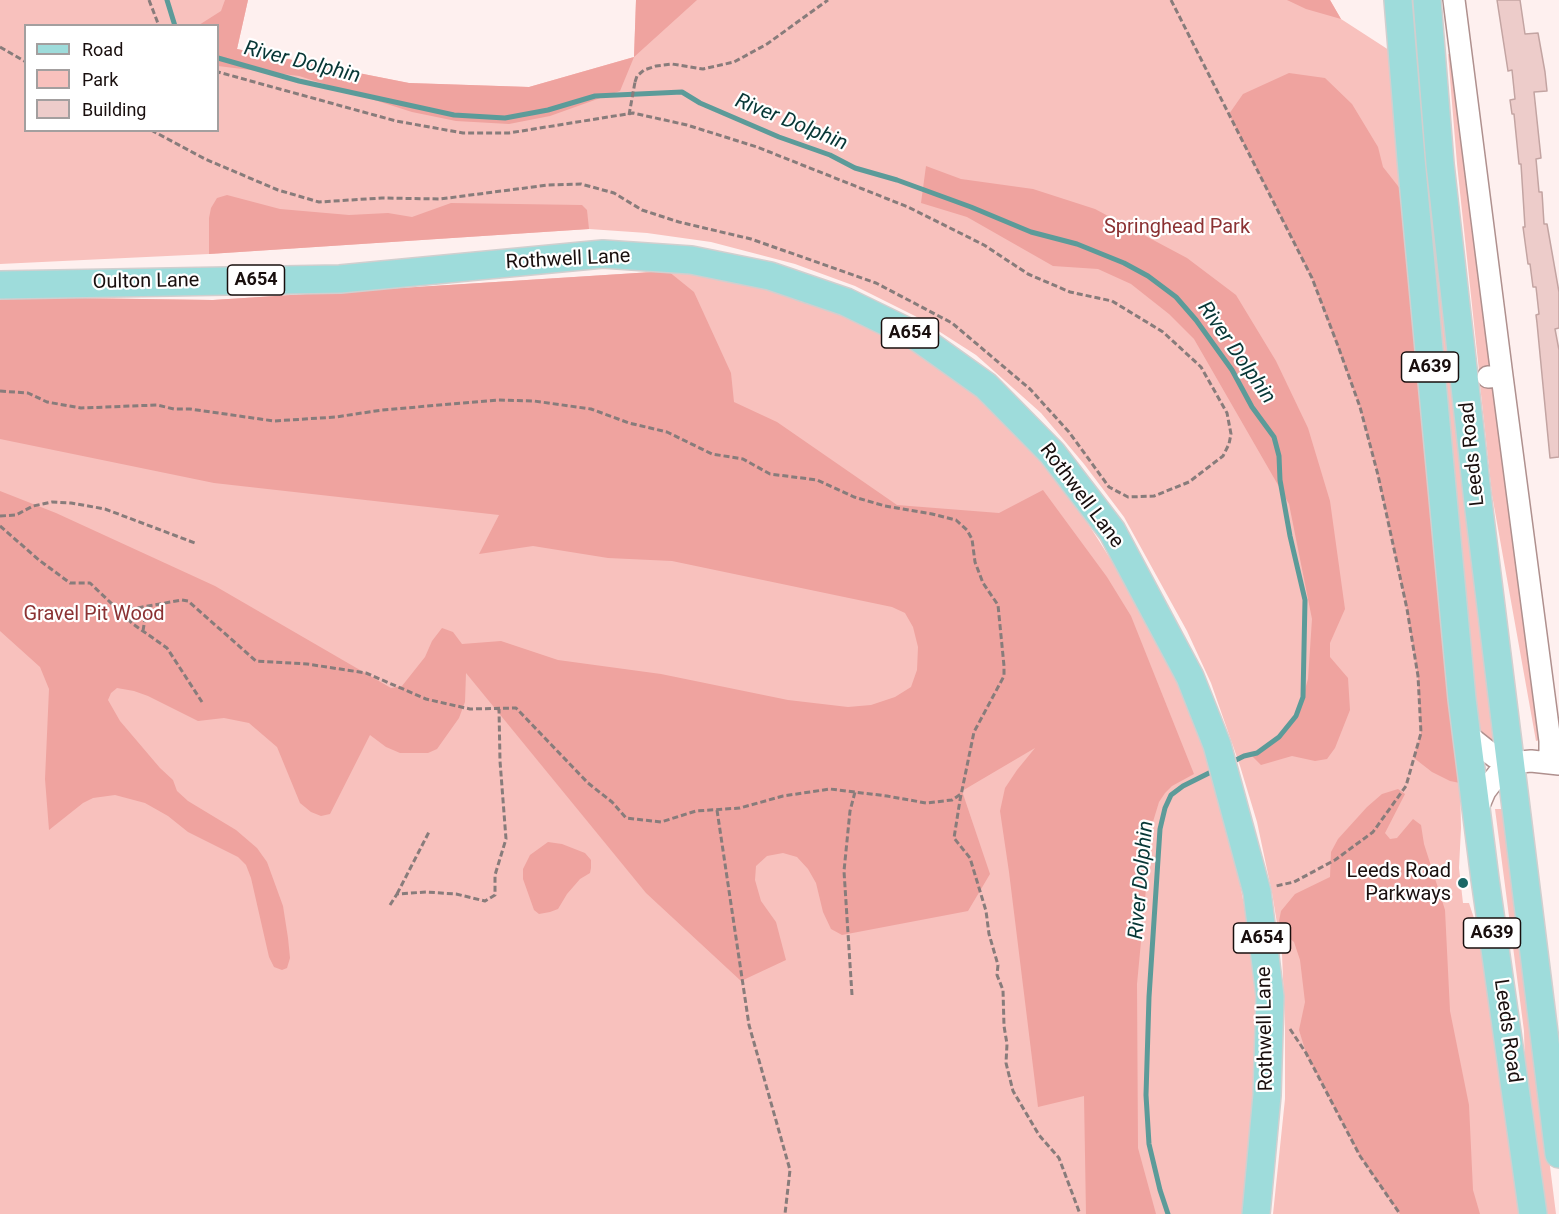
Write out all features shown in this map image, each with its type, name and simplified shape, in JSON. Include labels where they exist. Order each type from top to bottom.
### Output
[{"type":"main road","name":"Leeds Road","points":[[1398,0],[1413,182],[1466,734],[1533,1214]]},
{"type":"main road","name":"Leeds Road","points":[[1426,0],[1440,164],[1510,764],[1559,1154]]},
{"type":"main road","name":"Rothwell Lane","points":[[401,273],[603,254],[691,260],[770,276],[846,302],[916,336],[986,386],[1052,453],[1112,531],[1190,677],[1217,745],[1229,783],[1257,892],[1270,998],[1267,1095],[1256,1214]]},
{"type":"main road","name":"Oulton Lane","points":[[0,285],[340,279],[401,273]]},
{"type":"street","name":"Leeds Road","points":[[1454,0],[1495,376],[1555,764]]},
{"type":"street","points":[[1466,734],[1495,757],[1510,764]]},
{"type":"street","points":[[1476,812],[1485,791],[1498,774],[1510,764],[1531,761],[1555,764]]},
{"type":"path","points":[[149,0],[158,24]]},
{"type":"path","points":[[155,132],[205,159],[278,190],[319,202],[382,198],[440,199],[548,185],[581,184],[614,193],[642,210],[680,222],[751,239],[876,284],[952,323],[1030,389],[1069,432],[1109,487],[1128,497],[1154,496],[1189,482],[1223,456],[1231,434],[1227,413],[1201,367],[1163,332],[1112,301],[1070,292],[1039,279],[984,245],[908,207],[757,147],[687,125],[633,113],[629,115],[637,76],[644,70],[672,64],[703,69],[734,62],[767,44],[828,0]]},
{"type":"path","points":[[1171,0],[1312,278],[1342,356],[1360,407],[1378,475],[1407,609],[1418,676],[1421,733],[1412,768],[1406,786],[1373,832],[1335,861],[1293,882],[1257,892]]},
{"type":"path","points":[[0,47],[24,61]]},
{"type":"path","points":[[219,72],[396,121],[463,134],[509,133],[633,113]]},
{"type":"path","points":[[0,392],[28,393],[47,402],[81,408],[157,405],[174,410],[190,409],[274,421],[336,417],[382,410],[498,400],[534,401],[591,409],[629,423],[667,432],[712,453],[742,459],[770,474],[817,480],[854,497],[885,506],[957,520],[968,530],[972,539],[975,562],[983,583],[998,604],[1004,676],[974,732],[954,838],[970,858],[986,911],[988,934],[998,965],[997,975],[1003,990],[1006,1063],[1013,1091],[1039,1135],[1059,1158],[1080,1214]]},
{"type":"path","points":[[0,516],[16,516],[33,506],[52,502],[80,504],[105,509],[195,543]]},
{"type":"path","points":[[0,526],[70,583],[90,583],[143,631],[167,648],[202,702]]},
{"type":"path","points":[[120,611],[182,600],[188,601],[256,661],[307,664],[366,673],[426,699],[470,710],[516,708],[588,783],[612,802],[626,818],[662,822],[696,812],[740,808],[783,796],[830,789],[926,803],[952,800],[961,794]]},
{"type":"path","points":[[143,631],[147,606]]},
{"type":"path","points":[[398,894],[426,892],[456,894],[485,901],[495,895],[495,875],[506,839],[499,709]]},
{"type":"path","points":[[852,995],[844,871],[850,811],[855,792]]},
{"type":"path","points":[[717,810],[749,1025],[790,1170],[785,1214]]},
{"type":"path","points":[[390,905],[398,894],[430,830]]},
{"type":"path","points":[[1288,1025],[1306,1053],[1360,1156],[1400,1214]]},
{"type":"green space","name":"Springhead Park","points":[[0,0],[248,0],[237,49],[409,83],[529,87],[634,57],[636,0],[1330,0],[1341,19],[1392,52],[1460,783],[1459,868],[1463,903],[1469,903],[1482,943],[1523,1214],[1273,1214],[1285,1099],[1282,954],[1257,822],[1240,766],[1211,683],[1187,631],[1124,517],[1041,413],[976,355],[915,316],[855,286],[795,264],[711,242],[647,233],[589,229],[209,254],[0,264]]},
{"type":"green space","points":[[225,0],[248,0],[237,49],[409,83],[529,87],[634,57],[620,91],[550,116],[509,124],[456,121],[412,112],[299,76],[219,66],[219,24],[201,24],[221,11]]},
{"type":"green space","points":[[636,0],[697,0],[634,57]]},
{"type":"green space","points":[[1287,0],[1330,0],[1341,19],[1306,9]]},
{"type":"green space","points":[[1411,28],[1417,28],[1496,747],[1476,728]]},
{"type":"green space","points":[[1448,54],[1453,55],[1495,359],[1489,369],[1479,371],[1457,164]]},
{"type":"green space","points":[[1289,73],[1325,78],[1352,104],[1378,147],[1383,167],[1405,195],[1460,783],[1432,772],[1414,758],[1421,733],[1418,676],[1407,609],[1378,475],[1360,407],[1312,278],[1229,114],[1243,94]]},
{"type":"green space","points":[[926,166],[961,179],[1033,189],[1095,209],[1187,258],[1236,295],[1276,361],[1308,428],[1330,501],[1345,609],[1330,643],[1330,657],[1348,678],[1350,710],[1335,748],[1327,759],[1315,761],[1292,756],[1261,765],[1251,755],[1281,736],[1298,714],[1308,679],[1312,619],[1289,504],[1194,339],[1169,314],[1131,284],[1098,269],[1053,266],[967,217],[921,203]]},
{"type":"green space","points":[[227,195],[280,209],[349,215],[388,213],[412,217],[451,203],[582,205],[587,210],[589,229],[209,254],[211,208],[217,198]]},
{"type":"green space","name":"Gravel Pit Wood","points":[[668,271],[743,282],[804,300],[850,319],[920,354],[983,400],[1040,454],[1068,492],[1134,596],[1166,652],[1218,789],[1235,857],[1248,926],[1256,996],[1257,1063],[1243,1214],[0,1214],[0,297],[213,300]]},
{"type":"green space","name":"Gravel Pit Wood","points":[[668,271],[694,292],[731,373],[734,402],[777,422],[897,505],[999,513],[1043,490],[1107,577],[1131,616],[1194,774],[1172,786],[1165,793],[1159,802],[1152,825],[1137,984],[1138,1148],[1156,1214],[1086,1214],[1084,1096],[1038,1107],[1000,811],[1005,788],[1035,748],[962,791],[990,874],[968,911],[842,935],[831,929],[823,912],[816,883],[808,869],[797,857],[783,853],[767,856],[756,866],[755,880],[761,901],[776,922],[786,960],[741,981],[646,893],[466,673],[465,702],[459,718],[437,749],[428,753],[400,753],[386,747],[370,735],[330,814],[321,816],[311,812],[300,803],[277,747],[249,723],[224,718],[198,721],[134,691],[117,688],[111,693],[108,700],[120,721],[173,780],[177,791],[188,801],[236,830],[257,848],[267,862],[283,906],[288,938],[290,958],[287,968],[282,970],[274,967],[269,957],[251,878],[246,865],[238,857],[188,832],[168,816],[145,803],[115,795],[93,798],[83,803],[49,830],[45,779],[49,689],[40,667],[0,631],[0,491],[56,513],[215,586],[391,688],[402,686],[425,657],[432,641],[442,628],[453,632],[462,644],[501,641],[558,660],[661,674],[788,700],[848,707],[871,705],[895,697],[911,687],[917,670],[918,647],[913,627],[905,613],[892,607],[672,561],[608,558],[533,546],[479,554],[499,515],[214,483],[0,439],[0,297],[213,300]]},
{"type":"green space","points":[[1480,385],[1493,385],[1542,739],[1536,741],[1492,495]]},
{"type":"green space","points":[[1398,789],[1405,794],[1385,833],[1390,839],[1397,838],[1413,819],[1421,825],[1424,844],[1445,910],[1450,1011],[1469,1105],[1473,1190],[1480,1214],[1400,1214],[1360,1156],[1306,1053],[1299,1030],[1305,1002],[1300,960],[1294,942],[1282,932],[1279,921],[1281,911],[1295,894],[1330,877],[1331,852],[1338,839],[1382,794]]},
{"type":"green space","points":[[1495,809],[1505,809],[1556,1214],[1542,1214],[1526,1099],[1524,1031]]},
{"type":"green space","points":[[548,842],[562,844],[585,853],[591,860],[591,868],[590,873],[580,879],[567,894],[558,909],[539,914],[534,910],[523,879],[523,869],[530,855]]},
{"type":"building","points":[[1497,0],[1520,0],[1525,34],[1538,33],[1545,72],[1547,91],[1534,92],[1541,158],[1536,159],[1539,192],[1542,192],[1544,224],[1547,224],[1559,292],[1559,328],[1555,329],[1559,350],[1559,457],[1550,458],[1536,315],[1539,314],[1536,287],[1533,287],[1530,264],[1528,264],[1523,227],[1525,227],[1521,164],[1519,164],[1514,114],[1512,114],[1510,100],[1515,99],[1512,70],[1508,71]]},
{"type":"waterway","name":"River Dolphin","points":[[167,0],[174,24]]},
{"type":"waterway","name":"River Dolphin","points":[[219,58],[299,81],[454,115],[505,118],[548,110],[595,96],[682,92],[700,103],[779,137],[830,155],[855,168],[897,180],[1031,232],[1077,244],[1124,263],[1148,276],[1176,297],[1196,320],[1232,370],[1252,407],[1274,437],[1279,456],[1280,480],[1290,536],[1305,600],[1303,697],[1296,716],[1279,737],[1257,753],[1230,763]]},
{"type":"waterway","name":"River Dolphin","points":[[1168,1214],[1149,1144],[1146,1095],[1149,997],[1160,829],[1171,795],[1183,786],[1217,769]]},
{"type":"place","name":"Leeds Road Parkways","points":[[1463,883]]}]
